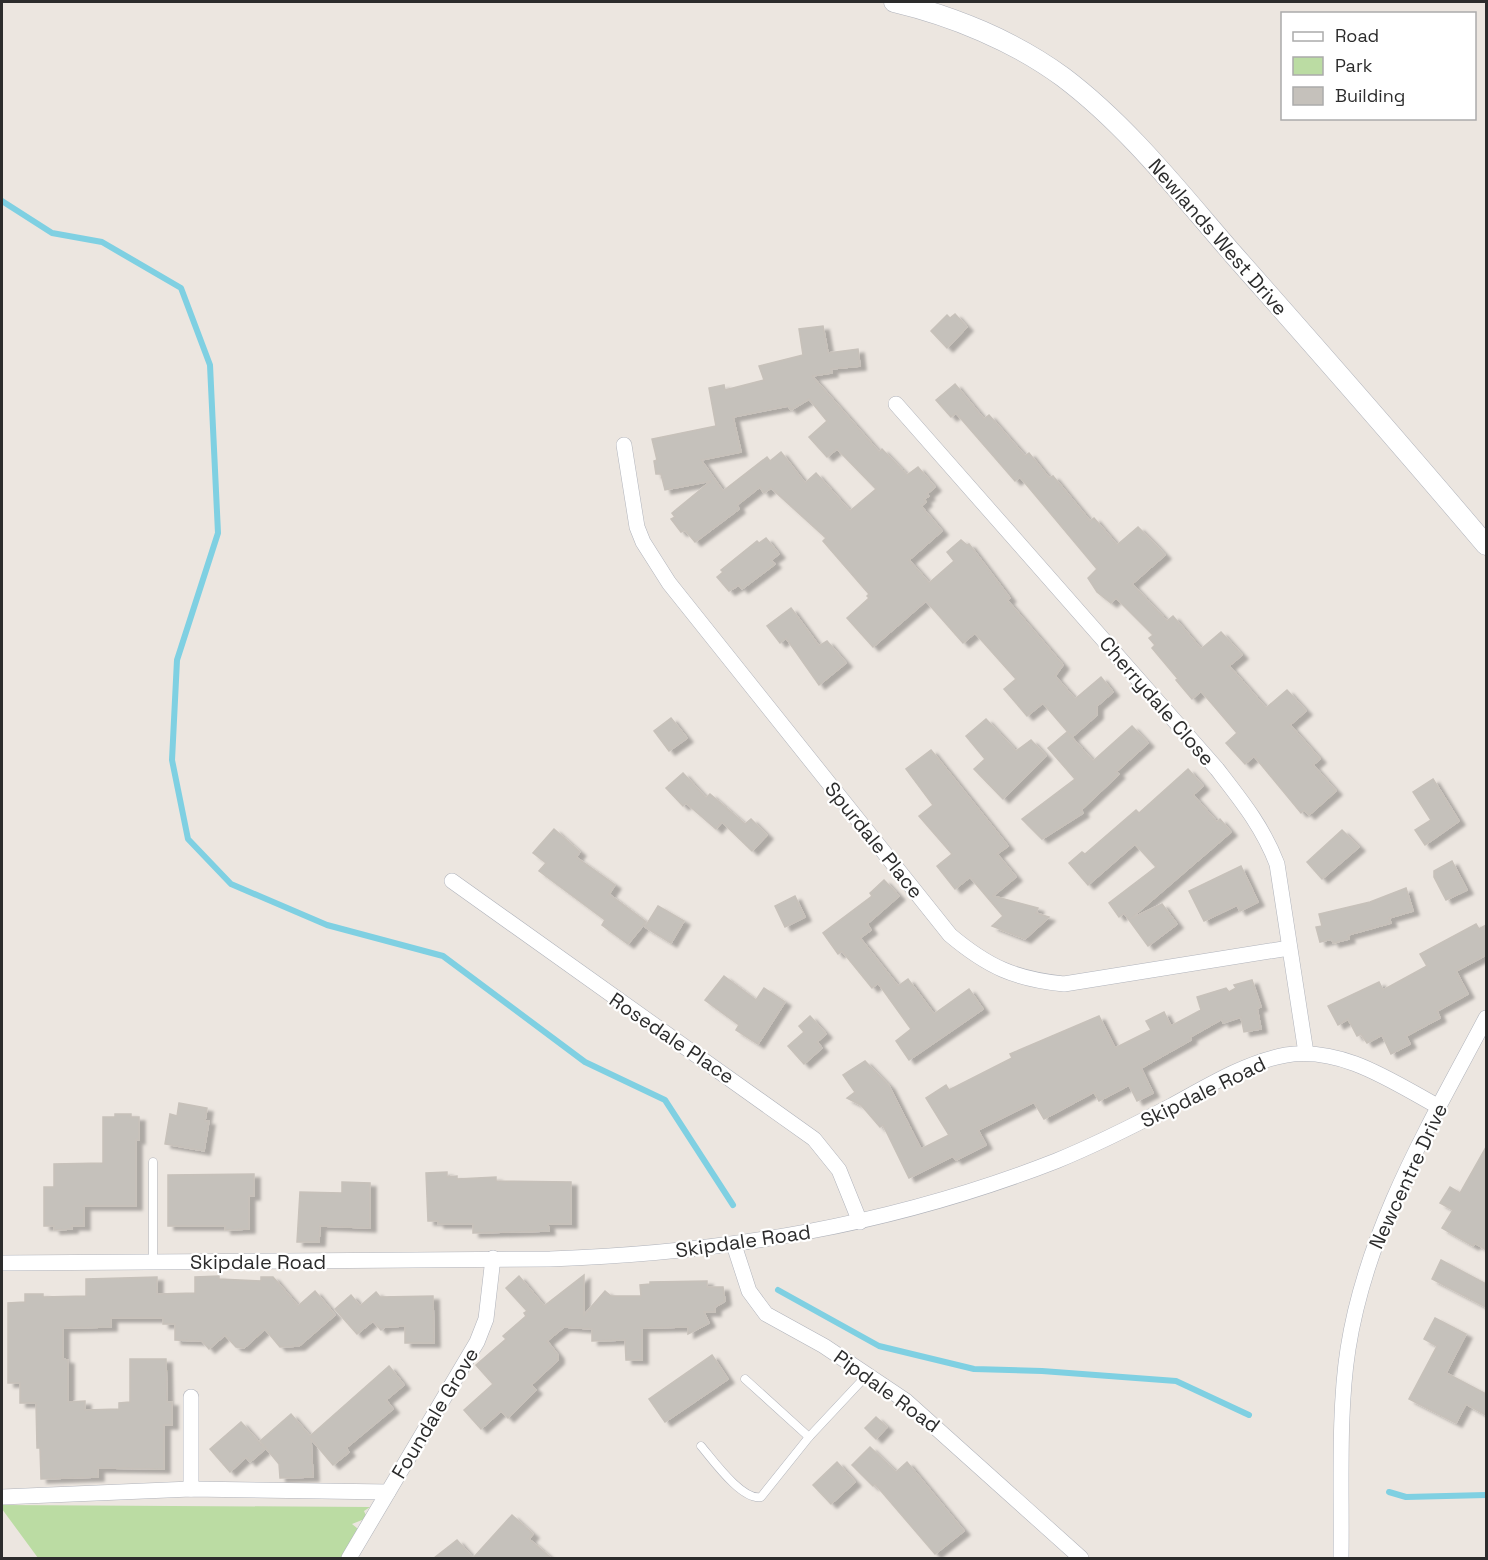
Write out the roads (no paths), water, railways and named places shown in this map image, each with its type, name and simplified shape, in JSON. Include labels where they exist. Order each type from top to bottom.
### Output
[{"type":"street","name":"Newlands West Drive","points":[[894,2],[956,21],[991,36],[1062,77],[1102,110],[1187,201],[1486,545]]},
{"type":"street","name":"Cherrydale Close","points":[[896,404],[1210,761],[1257,820],[1277,864],[1306,1053]]},
{"type":"street","name":"Spurdale Place","points":[[624,445],[637,527],[642,542],[669,583],[950,935],[975,957],[1002,971],[1031,981],[1064,984],[1289,948]]},
{"type":"street","name":"Rosedale Place","points":[[452,881],[814,1139],[839,1170],[860,1222]]},
{"type":"street","name":"Newcentre Drive","points":[[1341,1558],[1344,1383],[1354,1313],[1376,1239],[1416,1149],[1486,1018]]},
{"type":"street","name":"Skipdale Road","points":[[2,1263],[630,1256],[734,1245],[860,1222],[930,1204],[1057,1160],[1107,1138],[1241,1071],[1285,1055],[1306,1053],[1350,1061],[1439,1107]]},
{"type":"street","name":"Pipdale Road","points":[[734,1245],[749,1291],[766,1314],[824,1346],[932,1422],[1081,1558]]},
{"type":"street","name":"Foundale Grove","points":[[349,1558],[483,1331],[493,1258]]},
{"type":"street","points":[[191,1397],[191,1489]]},
{"type":"street","points":[[2,1497],[191,1489],[388,1492]]},
{"type":"lane","points":[[153,1162],[153,1263]]},
{"type":"lane","points":[[701,1446],[736,1486],[756,1498],[764,1496],[809,1437],[867,1375]]},
{"type":"lane","points":[[745,1379],[809,1437]]},
{"type":"waterway","points":[[2,201],[52,233],[102,242],[181,288],[210,365],[218,533],[177,660],[172,760],[188,839],[231,884],[327,925],[443,956],[585,1062],[665,1100],[733,1205]]},
{"type":"waterway","points":[[778,1290],[879,1346],[974,1369],[1042,1371],[1176,1381],[1249,1415]]},
{"type":"waterway","points":[[1389,1492],[1406,1497],[1486,1495]]}]
